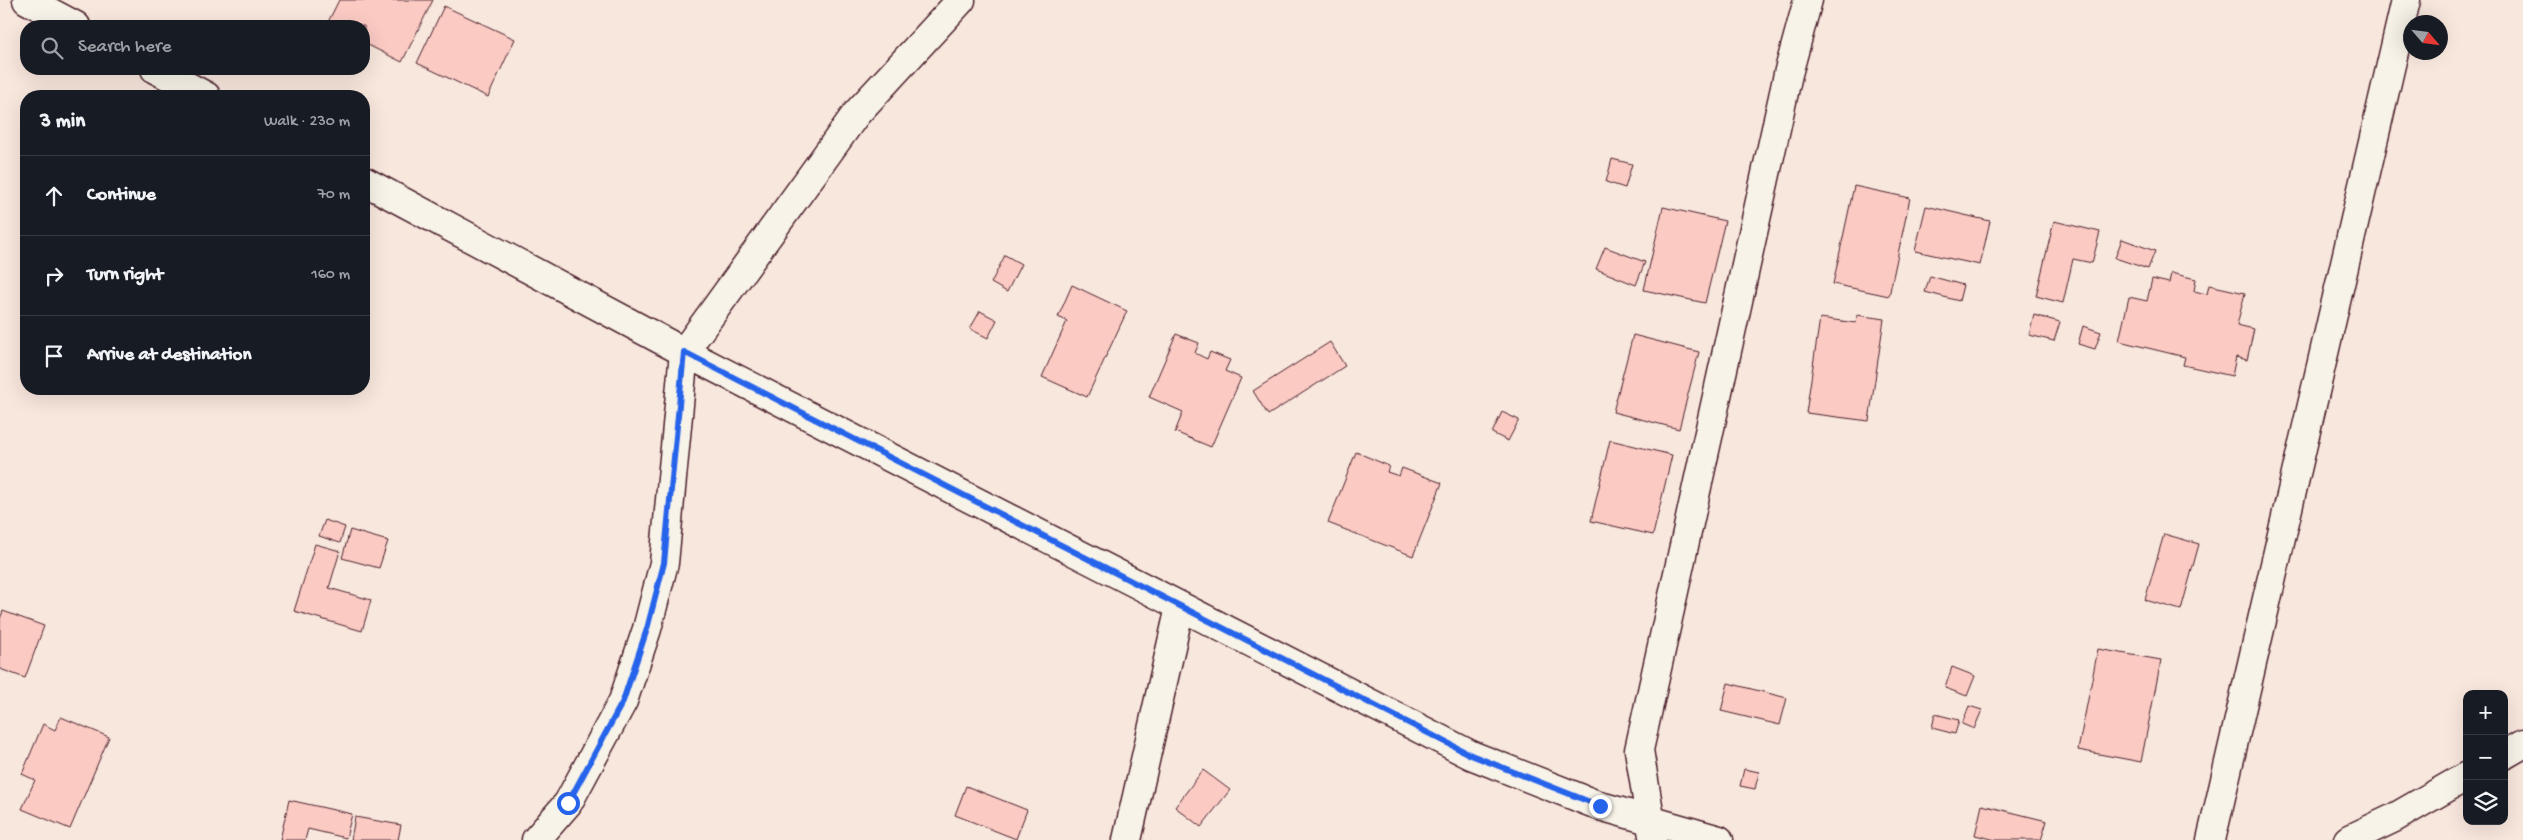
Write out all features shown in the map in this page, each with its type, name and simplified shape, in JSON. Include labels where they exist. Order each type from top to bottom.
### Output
[{"type":"street","points":[[27,0],[65,20]]},
{"type":"street","points":[[536,840],[568,803],[623,701],[647,629],[664,563],[684,352],[856,114],[962,0]]},
{"type":"street","points":[[1653,831],[1639,750],[1788,74],[1808,0]]},
{"type":"street","points":[[2211,840],[2406,0]]},
{"type":"street","points":[[166,75],[195,90]]},
{"type":"street","points":[[370,184],[684,352],[1471,755],[1600,806],[1653,831],[1720,840]]},
{"type":"street","points":[[1127,840],[1180,607]]},
{"type":"street","points":[[2508,753],[2523,744]]},
{"type":"street","points":[[2348,840],[2394,818],[2463,778]]},
{"type":"building","points":[[339,0],[433,0],[402,62],[370,46],[370,20],[329,20]]},
{"type":"building","points":[[444,6],[515,39],[488,97],[417,63]]},
{"type":"building","points":[[1612,159],[1632,164],[1625,188],[1606,182]]},
{"type":"building","points":[[1854,186],[1910,198],[1889,296],[1833,284]]},
{"type":"building","points":[[1926,206],[1990,221],[1980,265],[1915,251]]},
{"type":"building","points":[[1663,207],[1725,221],[1705,303],[1644,290]]},
{"type":"building","points":[[2054,221],[2100,232],[2092,263],[2073,259],[2063,303],[2036,296]]},
{"type":"building","points":[[2122,239],[2155,251],[2148,269],[2115,258]]},
{"type":"building","points":[[1605,247],[1645,262],[1636,285],[1596,269]]},
{"type":"building","points":[[1005,255],[1021,264],[1007,292],[991,283]]},
{"type":"building","points":[[2171,273],[2196,279],[2194,291],[2207,294],[2209,285],[2245,293],[2237,325],[2254,329],[2247,360],[2236,357],[2232,376],[2183,365],[2185,357],[2119,341],[2129,297],[2147,301],[2152,279],[2169,283]]},
{"type":"building","points":[[1930,276],[1963,285],[1959,301],[1925,292]]},
{"type":"building","points":[[1072,285],[1127,311],[1087,397],[1042,377],[1067,321],[1058,317]]},
{"type":"building","points":[[980,311],[997,320],[988,338],[970,329]]},
{"type":"building","points":[[1857,315],[1884,319],[1869,421],[1806,413],[1820,318],[1856,323]]},
{"type":"building","points":[[2034,315],[2060,322],[2054,341],[2029,335]]},
{"type":"building","points":[[2083,326],[2101,332],[2095,349],[2078,344]]},
{"type":"building","points":[[1176,334],[1199,343],[1195,353],[1207,359],[1210,352],[1230,360],[1225,371],[1241,378],[1211,447],[1175,432],[1183,412],[1149,397]]},
{"type":"building","points":[[1633,335],[1699,352],[1679,429],[1613,412]]},
{"type":"building","points":[[1330,342],[1345,366],[1268,415],[1253,391]]},
{"type":"building","points":[[1502,412],[1519,420],[1508,441],[1492,433]]},
{"type":"building","points":[[1610,440],[1672,455],[1653,535],[1591,521]]},
{"type":"building","points":[[1356,452],[1389,466],[1387,472],[1399,476],[1402,468],[1442,483],[1413,556],[1328,523]]},
{"type":"building","points":[[325,520],[345,527],[340,543],[319,536]]},
{"type":"building","points":[[350,530],[388,541],[379,568],[342,558]]},
{"type":"building","points":[[2164,534],[2199,544],[2181,610],[2145,600]]},
{"type":"building","points":[[315,544],[340,551],[329,588],[371,600],[362,631],[294,611]]},
{"type":"building","points":[[3,611],[44,626],[25,678],[0,669],[0,619]]},
{"type":"building","points":[[2098,649],[2161,660],[2141,762],[2078,750]]},
{"type":"building","points":[[1952,667],[1975,676],[1967,696],[1945,688]]},
{"type":"building","points":[[1728,683],[1787,698],[1780,725],[1721,711]]},
{"type":"building","points":[[1969,706],[1982,710],[1974,729],[1962,724]]},
{"type":"building","points":[[1935,714],[1959,720],[1955,734],[1932,728]]},
{"type":"building","points":[[61,717],[109,737],[70,829],[22,809],[35,780],[22,774],[43,724],[55,730]]},
{"type":"building","points":[[1744,769],[1759,772],[1755,789],[1740,786]]},
{"type":"building","points":[[1203,770],[1230,790],[1201,827],[1175,807]]},
{"type":"building","points":[[966,786],[1027,810],[1016,839],[955,815]]},
{"type":"building","points":[[289,800],[352,814],[346,838],[308,829],[305,840],[280,840]]},
{"type":"building","points":[[1982,805],[2047,821],[2041,840],[1996,840],[1975,835]]},
{"type":"building","points":[[355,817],[401,825],[398,840],[351,840]]},
{"type":"route","points":[[568,803],[623,701],[647,629],[664,563],[684,352],[1471,755],[1600,806]]}]
